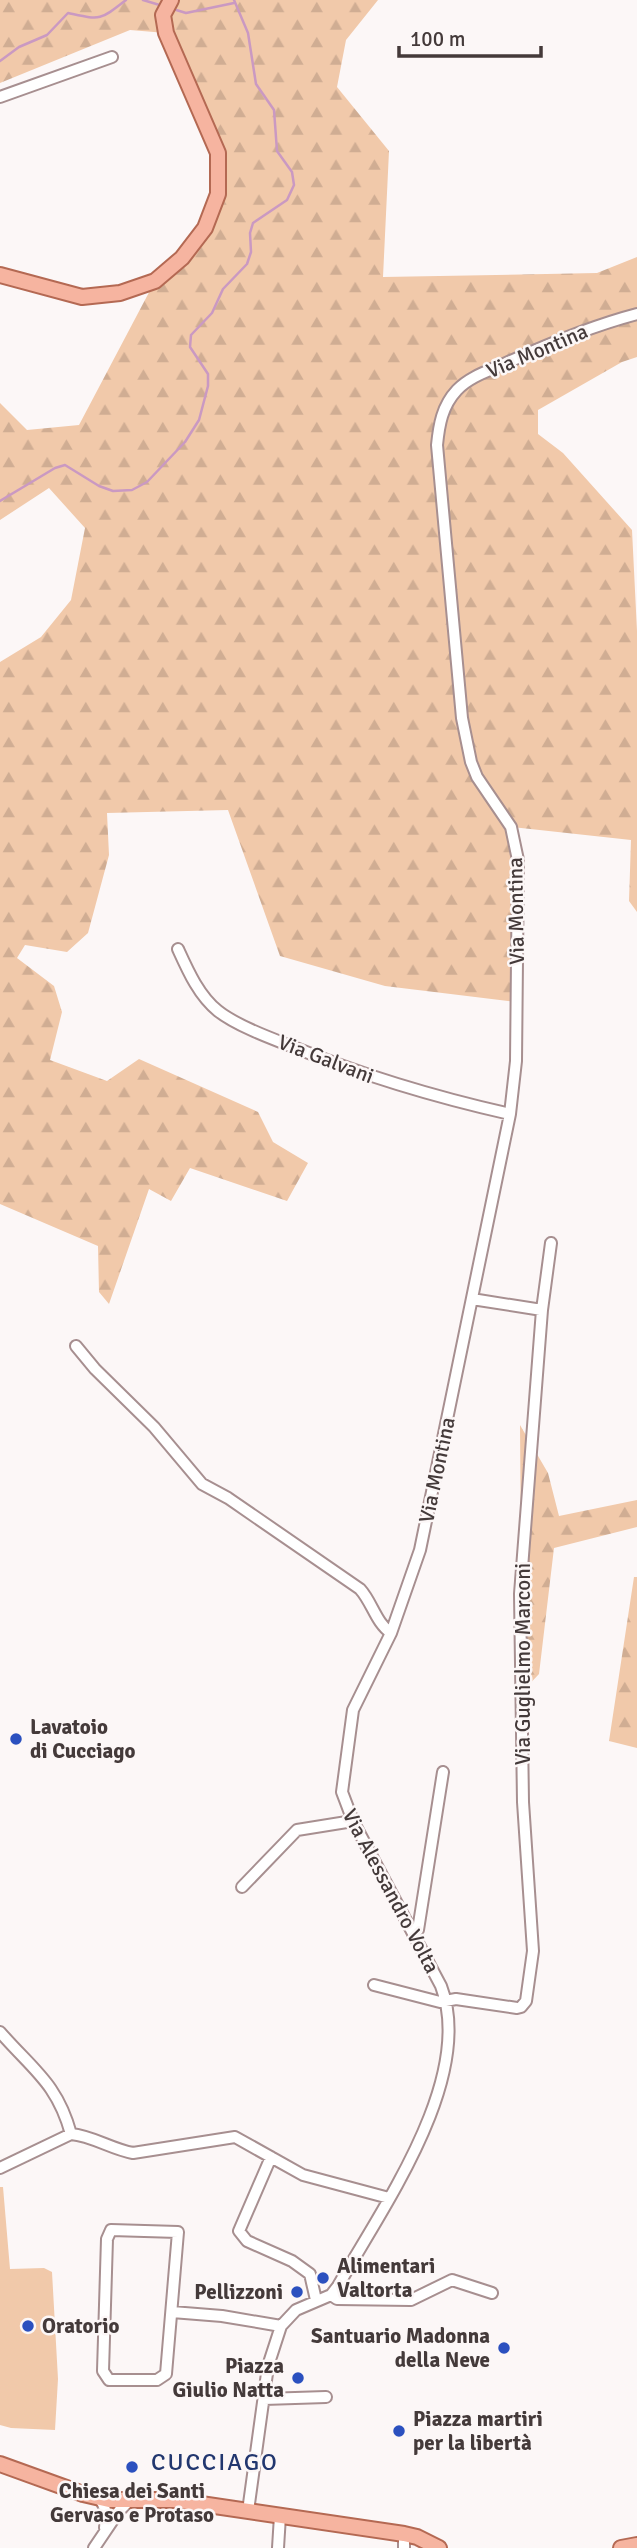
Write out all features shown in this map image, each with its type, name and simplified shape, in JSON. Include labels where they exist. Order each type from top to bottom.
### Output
[{"type":"main road","points":[[0,275],[82,297],[121,293],[155,281],[182,258],[205,228],[218,194],[218,153],[166,33],[163,15],[171,0]]},
{"type":"main road","points":[[0,2464],[97,2497],[129,2501],[174,2500],[386,2531],[404,2541],[418,2537],[439,2548]]},
{"type":"main road","points":[[621,2548],[637,2545]]},
{"type":"street","points":[[0,97],[112,57]]},
{"type":"street","name":"Via Montina","points":[[391,1633],[420,1550],[510,1114],[516,1061],[518,860],[511,827],[477,777],[471,762],[462,718],[437,446],[438,428],[442,413],[451,397],[471,379],[582,330],[637,314]]},
{"type":"street","name":"Via Galvani","points":[[178,949],[194,984],[218,1011],[270,1038],[363,1075],[428,1095],[510,1114]]},
{"type":"street","name":"Via Guglielmo Marconi","points":[[447,2000],[521,2007],[526,2001],[533,1951],[523,1802],[520,1594],[542,1310],[551,1243]]},
{"type":"street","points":[[472,1299],[542,1310]]},
{"type":"street","points":[[76,1346],[95,1369],[154,1427],[202,1483],[360,1589],[381,1623],[391,1633]]},
{"type":"street","name":"Via Alessandro Volta","points":[[331,2295],[412,2156],[441,2087],[449,2025],[447,2000],[353,1821],[342,1792],[354,1710],[391,1633]]},
{"type":"street","points":[[413,1934],[418,1930],[443,1772]]},
{"type":"street","points":[[242,1887],[297,1830],[353,1821]]},
{"type":"street","points":[[374,1985],[440,2002],[447,2000]]},
{"type":"street","points":[[0,2032],[44,2077],[64,2111],[71,2134]]},
{"type":"street","points":[[0,2168],[71,2134],[84,2135],[117,2150],[133,2153],[235,2137],[303,2175],[389,2198]]},
{"type":"street","points":[[271,2157],[239,2231],[247,2241],[292,2261],[310,2274],[316,2300]]},
{"type":"street","points":[[111,2230],[178,2232],[172,2312],[166,2374],[157,2380],[108,2380],[103,2371],[107,2239],[111,2230]]},
{"type":"street","points":[[248,2511],[268,2366],[281,2326],[296,2310],[331,2295],[337,2298],[411,2300],[452,2280],[492,2293]]},
{"type":"street","points":[[172,2312],[222,2316],[281,2326]]},
{"type":"street","points":[[264,2399],[326,2397]]},
{"type":"street","points":[[97,2497],[107,2513],[105,2531]]},
{"type":"street","points":[[94,2548],[129,2501]]},
{"type":"street","points":[[278,2548],[280,2516]]},
{"type":"green space","points":[[0,0],[378,0],[346,40],[337,87],[389,151],[383,277],[597,273],[637,257],[637,357],[622,362],[538,410],[538,434],[563,453],[632,530],[637,631],[637,912],[629,901],[631,840],[512,827],[518,860],[517,1002],[385,986],[280,956],[228,810],[107,813],[109,855],[88,933],[67,952],[25,945],[17,958],[54,986],[62,1012],[50,1060],[107,1081],[139,1059],[258,1112],[273,1142],[308,1163],[287,1201],[190,1168],[171,1201],[149,1189],[109,1304],[99,1292],[98,1246],[0,1204],[0,662],[41,637],[71,600],[85,528],[49,488],[0,520],[0,403],[27,430],[79,425],[155,281],[205,228],[218,153],[166,33],[130,30],[0,83]]},
{"type":"green space","points":[[520,1425],[548,1473],[559,1516],[637,1500],[637,1527],[554,1548],[539,1674],[522,1692]]},
{"type":"green space","points":[[634,1577],[637,1577],[637,1748],[609,1741]]},
{"type":"green space","name":"Oratorio","points":[[0,2187],[3,2187],[10,2269],[44,2268],[52,2272],[58,2379],[55,2430],[0,2425]]},
{"type":"waterway","points":[[0,61],[19,47],[47,35],[68,13],[99,17],[126,0]]},
{"type":"waterway","points":[[143,0],[163,6]]},
{"type":"waterway","points":[[0,501],[55,468],[65,465],[99,486],[113,491],[132,490],[147,482],[185,442],[199,420],[208,386],[208,374],[190,347],[191,335],[212,313],[223,289],[247,264],[251,252],[250,233],[253,223],[287,200],[294,185],[292,172],[277,151],[274,110],[256,84],[248,33],[234,0]]},
{"type":"waterway","points":[[173,9],[186,13],[234,3]]},
{"type":"place","name":"Lavatoio di Cucciago","points":[[16,1739]]},
{"type":"place","name":"Alimentari Valtorta","points":[[323,2278]]},
{"type":"place","name":"Pellizzoni","points":[[297,2292]]},
{"type":"place","name":"Oratorio","points":[[28,2326]]},
{"type":"place","name":"Santuario Madonna della Neve","points":[[504,2348]]},
{"type":"place","name":"Piazza Giulio Natta","points":[[298,2378]]},
{"type":"place","name":"Piazza martiri per la libertà","points":[[399,2431]]},
{"type":"place","name":"Chiesa dei Santi Gervaso e Protaso","points":[[132,2467]]},
{"type":"district","name":"CUCCIAGO","points":[[215,2462]]}]
